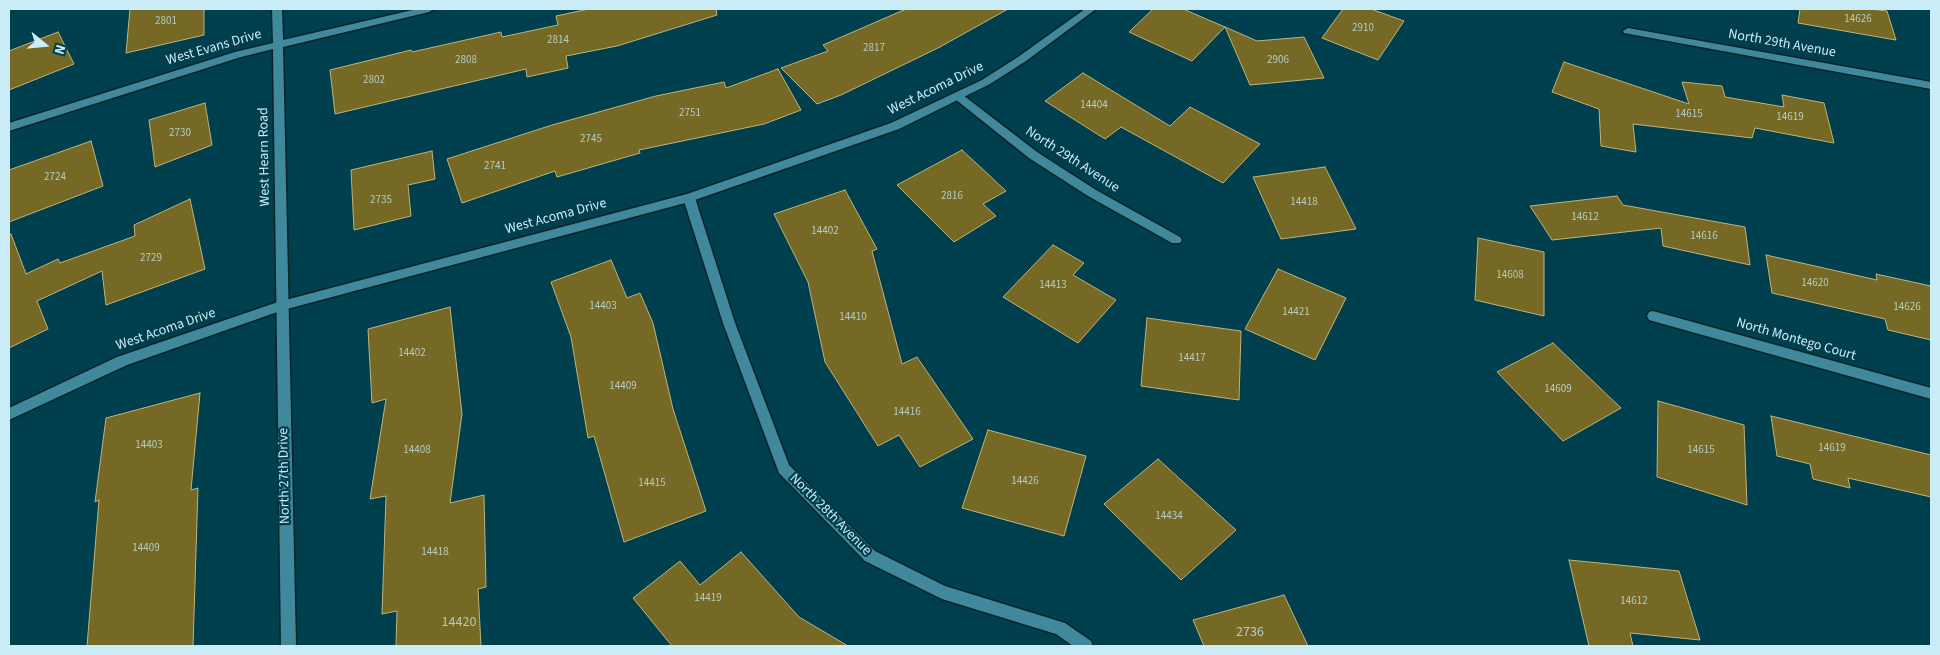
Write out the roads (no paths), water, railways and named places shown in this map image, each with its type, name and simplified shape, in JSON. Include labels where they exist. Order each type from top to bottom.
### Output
[{"type":"street","name":"West Hearn Road","points":[[277,9],[282,305]]},
{"type":"street","name":"West Evans Drive","points":[[9,127],[137,85],[278,44],[430,9]]},
{"type":"street","name":"West Acoma Drive","points":[[9,414],[122,361],[282,305],[689,198],[895,126],[986,82],[1022,59],[1091,9]]},
{"type":"street","name":"North 29th Avenue","points":[[1628,31],[1931,86]]},
{"type":"street","name":"North 29th Avenue","points":[[960,96],[1033,155],[1092,193],[1176,240]]},
{"type":"street","name":"North 28th Avenue","points":[[689,198],[735,341],[784,469],[870,556],[942,592],[1060,628],[1086,646]]},
{"type":"street","name":"North 27th Drive","points":[[282,305],[289,646]]},
{"type":"street","name":"North Montego Court","points":[[1653,316],[1931,394]]}]
